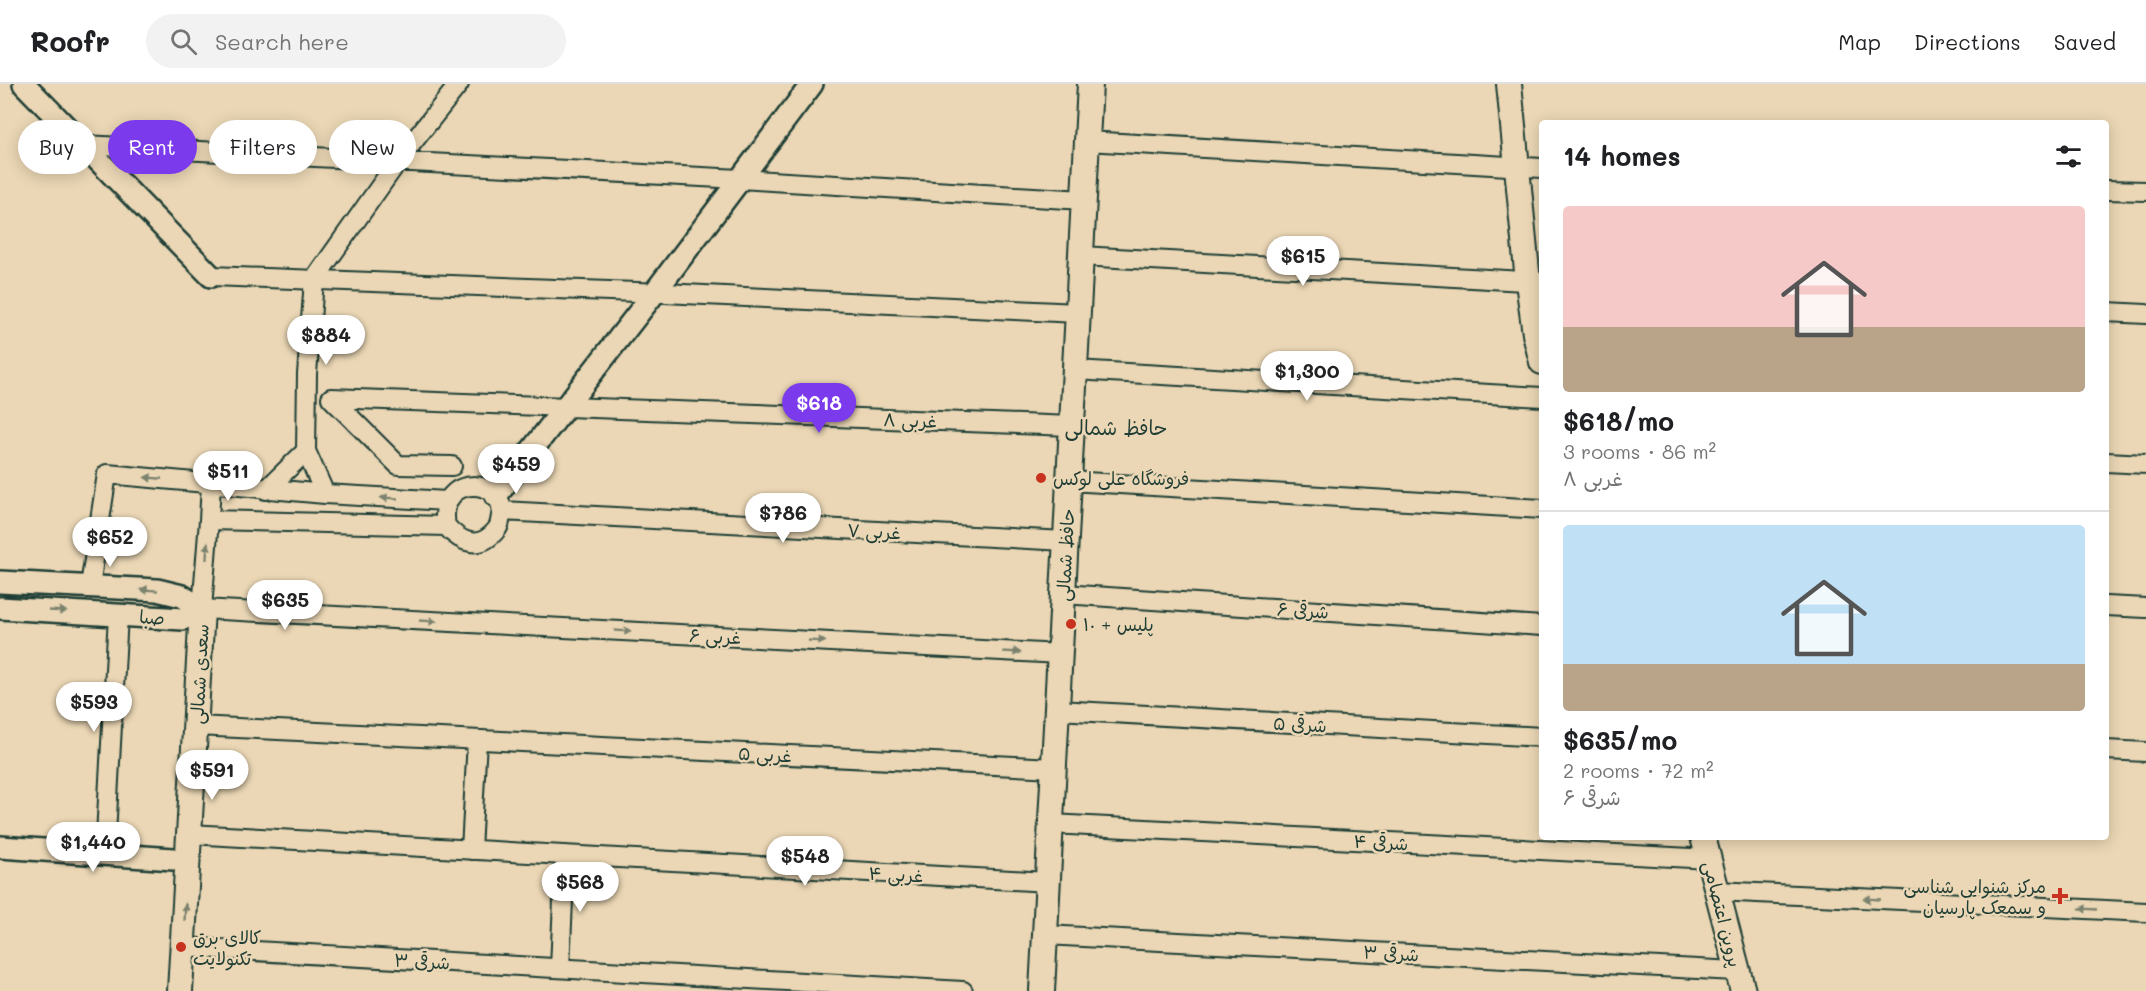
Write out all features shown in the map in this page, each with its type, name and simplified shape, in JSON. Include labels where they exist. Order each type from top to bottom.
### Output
[{"type":"main road","name":"حافظ شمالی","points":[[1042,991],[1090,84]]},
{"type":"main road","points":[[1509,84],[1516,167],[1535,282],[1535,334],[1539,350]]},
{"type":"main road","name":"سعدی شمالی","points":[[180,991],[202,609]]},
{"type":"main road","name":"پروین اعتصامی","points":[[1707,848],[1739,981]]},
{"type":"street","points":[[24,84],[59,120]]},
{"type":"street","points":[[416,139],[459,84]]},
{"type":"street","points":[[499,504],[484,487],[470,486],[457,490],[447,501],[444,513],[446,526],[457,538],[472,543],[488,539],[499,527],[499,504],[567,406],[659,292],[812,84]]},
{"type":"street","points":[[1087,141],[1539,168]]},
{"type":"street","points":[[96,147],[329,158]]},
{"type":"street","points":[[96,158],[211,276],[659,292],[1078,313]]},
{"type":"street","points":[[416,162],[1084,200]]},
{"type":"street","points":[[325,494],[306,451],[307,374],[314,280],[390,174]]},
{"type":"street","points":[[2109,190],[2146,191]]},
{"type":"street","points":[[1081,256],[1535,282]]},
{"type":"street","points":[[2109,312],[2146,314]]},
{"type":"street","points":[[1075,370],[1539,397]]},
{"type":"street","name":"۸ غربی","points":[[453,466],[398,465],[331,398],[1072,426]]},
{"type":"street","points":[[266,490],[306,451]]},
{"type":"street","points":[[2109,462],[2146,464]]},
{"type":"street","points":[[90,586],[107,474],[266,490],[447,501]]},
{"type":"street","points":[[1069,481],[1539,509]]},
{"type":"street","points":[[202,609],[211,484]]},
{"type":"street","name":"۷ غربی","points":[[499,504],[1066,541]]},
{"type":"street","points":[[209,520],[446,526]]},
{"type":"street","name":"صبا","points":[[0,582],[157,590],[182,596],[202,609],[183,619],[0,608]]},
{"type":"street","name":"۶ شرقی","points":[[1064,594],[1539,626]]},
{"type":"street","points":[[2109,606],[2146,608]]},
{"type":"street","name":"۶ غربی","points":[[202,609],[1060,654]]},
{"type":"street","points":[[105,854],[118,615]]},
{"type":"street","name":"۵ شرقی","points":[[1057,710],[1539,737]]},
{"type":"street","points":[[196,726],[477,740],[471,850]]},
{"type":"street","name":"۵ غربی","points":[[477,740],[1054,768]]},
{"type":"street","points":[[2109,750],[2146,752]]},
{"type":"street","name":"۴ شرقی","points":[[1051,824],[1707,848]]},
{"type":"street","points":[[189,834],[565,855],[560,968]]},
{"type":"street","points":[[0,847],[188,860]]},
{"type":"street","name":"۴ غربی","points":[[565,855],[1048,882]]},
{"type":"street","points":[[1717,891],[2146,912]]},
{"type":"street","name":"۳ شرقی","points":[[1045,935],[1739,981]]},
{"type":"street","name":"۳ شرقی","points":[[183,947],[560,968],[661,983],[963,991]]},
{"type":"place","name":"فروشگاه علی لوکس","points":[[1041,478]]},
{"type":"place","name":"پلیس + ۱۰","points":[[1071,624]]},
{"type":"place","name":"مرکز شنوایی شناسی و سمعک پارسیان","points":[[2060,896]]},
{"type":"place","name":"کالای برق تکنولایت","points":[[181,947]]},
{"type":"district","name":"حافظ شمالی","points":[[1116,427]]}]
